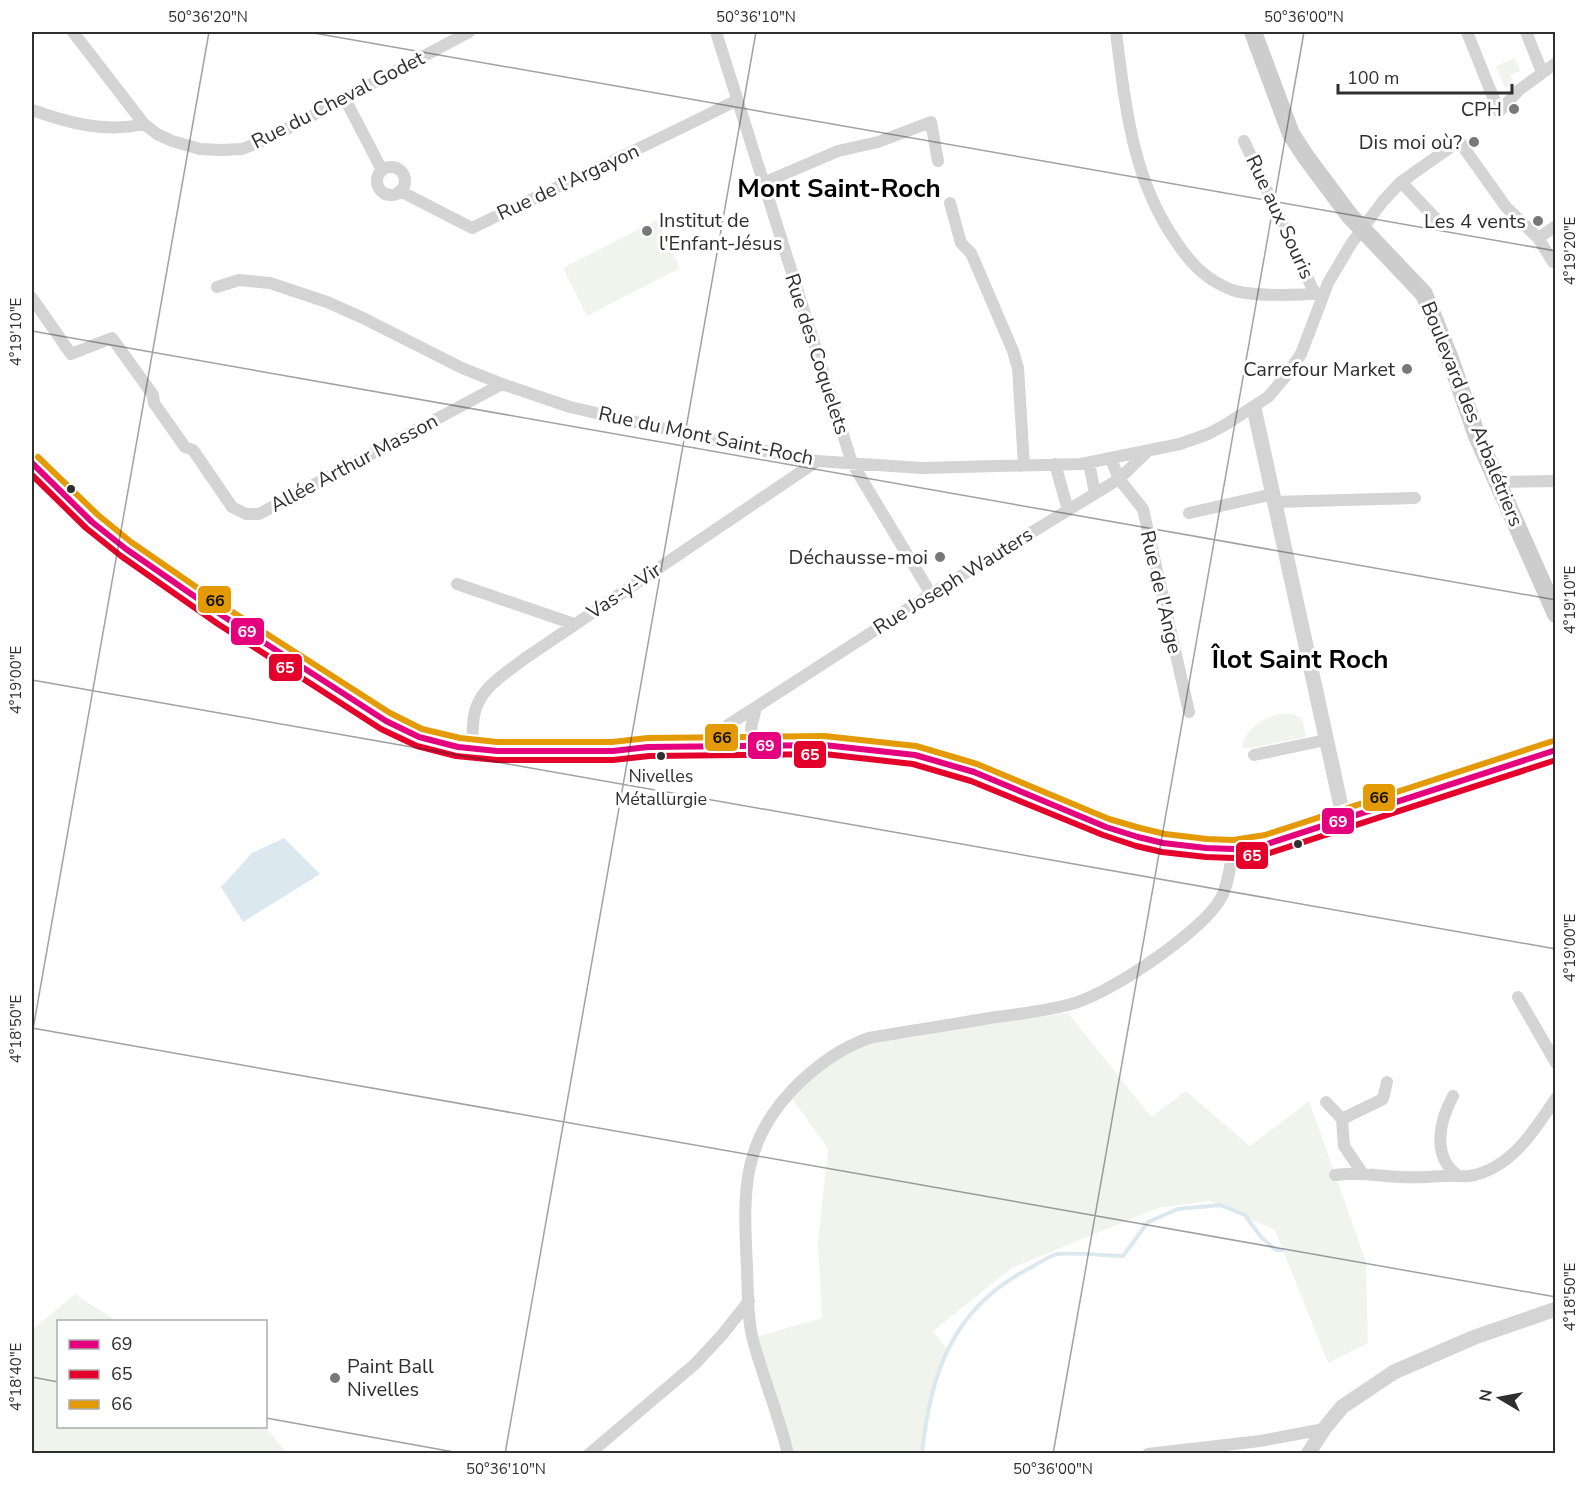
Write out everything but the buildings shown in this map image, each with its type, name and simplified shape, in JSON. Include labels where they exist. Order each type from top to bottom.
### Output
[{"type":"main road","name":"Boulevard des Arbalétriers","points":[[1253,32],[1291,134],[1306,157],[1350,216],[1424,294],[1477,436],[1556,614]]},
{"type":"main road","points":[[32,463],[57,490],[106,534],[223,616],[386,721],[419,737],[472,750],[613,751],[651,754],[713,749],[825,751],[854,748],[915,755],[974,772],[1072,814],[1138,837],[1163,843],[1240,848],[1267,844],[1556,750]]},
{"type":"street","name":"Rue du Cheval Godet","points":[[73,32],[144,124],[172,141],[200,149],[242,149],[268,139],[469,32]]},
{"type":"street","name":"Rue des Coquelets","points":[[716,32],[852,463],[931,594]]},
{"type":"street","points":[[1116,32],[1128,124],[1141,173],[1155,207],[1183,253],[1205,276],[1235,291],[1319,293]]},
{"type":"street","points":[[1467,32],[1499,112],[1519,90],[1556,63]]},
{"type":"street","points":[[1526,32],[1542,72]]},
{"type":"street","points":[[345,99],[382,170]]},
{"type":"street","name":"Rue de l'Argayon","points":[[400,192],[472,228],[572,179],[645,147],[737,100]]},
{"type":"street","points":[[32,110],[75,124],[93,127],[125,128],[144,124]]},
{"type":"street","points":[[763,183],[838,152],[878,142],[931,122],[938,161]]},
{"type":"street","name":"Rue aux Souris","points":[[1244,141],[1319,293]]},
{"type":"street","name":"Rue du Mont Saint-Roch","points":[[217,287],[239,280],[270,283],[327,302],[462,368],[502,384],[570,407],[745,447],[817,460],[922,468],[1089,463],[1153,451],[1208,434],[1254,408],[1274,391],[1301,354],[1319,293],[1341,258],[1383,201],[1401,182],[1459,141],[1506,207],[1538,238]]},
{"type":"street","points":[[394,167],[403,173],[405,183],[400,192],[389,195],[382,191],[377,178],[382,170],[394,167]]},
{"type":"street","points":[[1401,182],[1439,222]]},
{"type":"street","points":[[950,203],[961,243],[971,253],[1013,351],[1019,379],[1024,465]]},
{"type":"street","points":[[1553,262],[1538,238],[1556,226]]},
{"type":"street","name":"Allée Arthur Masson","points":[[32,298],[71,354],[112,338],[153,395],[154,404],[185,447],[193,450],[232,507],[246,514],[259,514],[502,384]]},
{"type":"street","points":[[1254,408],[1344,820]]},
{"type":"street","name":"Rue Joseph Wauters","points":[[713,749],[717,735],[756,707],[931,594],[1119,478],[1153,451]]},
{"type":"street","name":"Rue de l'Ange","points":[[1112,459],[1119,478],[1143,509],[1189,712]]},
{"type":"street","name":"Vas-y-Vir","points":[[472,750],[474,714],[479,698],[494,682],[574,624],[817,460]]},
{"type":"street","points":[[1089,463],[1095,493]]},
{"type":"street","points":[[1056,464],[1068,510]]},
{"type":"street","points":[[1498,482],[1556,481]]},
{"type":"street","points":[[1189,513],[1273,498],[1416,498]]},
{"type":"street","points":[[457,584],[574,624]]},
{"type":"street","points":[[756,707],[751,728],[756,749]]},
{"type":"street","points":[[1254,755],[1326,740]]},
{"type":"street","points":[[788,1454],[752,1338],[745,1222],[747,1180],[752,1157],[761,1131],[776,1107],[819,1064],[837,1052],[868,1038],[1076,1003],[1121,981],[1208,917],[1222,897],[1240,848]]},
{"type":"street","points":[[1518,997],[1556,1063]]},
{"type":"street","points":[[1342,1119],[1383,1099],[1388,1082]]},
{"type":"street","points":[[1453,1096],[1442,1120],[1440,1142],[1444,1160],[1457,1175]]},
{"type":"street","points":[[1335,1175],[1363,1174],[1418,1178],[1478,1174],[1516,1152],[1531,1135],[1556,1098]]},
{"type":"street","points":[[1326,1102],[1342,1119],[1344,1146],[1363,1174]]},
{"type":"street","points":[[589,1454],[695,1364],[749,1302]]},
{"type":"street","points":[[1308,1454],[1342,1407],[1394,1372],[1474,1337],[1556,1309]]},
{"type":"street","points":[[1148,1454],[1226,1449],[1324,1429]]},
{"type":"shaded area","points":[[1515,58],[1520,71],[1510,75],[1514,84],[1505,88],[1496,66]]},
{"type":"shaded area","points":[[657,220],[680,268],[587,316],[563,268]]},
{"type":"shaded area","points":[[1279,714],[1292,714],[1302,718],[1306,737],[1242,748],[1247,735],[1255,726]]},
{"type":"shaded area","points":[[284,838],[320,874],[243,922],[221,887],[252,853]]},
{"type":"shaded area","points":[[1068,1013],[1151,1117],[1186,1091],[1250,1146],[1309,1101],[1366,1262],[1368,1343],[1328,1363],[1275,1230],[1209,1201],[1158,1208],[1012,1268],[933,1331],[948,1350],[933,1386],[922,1453],[788,1453],[752,1338],[822,1318],[818,1242],[828,1149],[789,1094],[858,1042]]},
{"type":"shaded area","points":[[75,1294],[115,1320],[57,1320],[57,1428],[266,1428],[287,1453],[32,1453],[32,1330]]},
{"type":"waterway","points":[[922,1454],[931,1396],[950,1345],[964,1323],[982,1302],[1004,1284],[1042,1261],[1060,1254],[1123,1256],[1148,1222],[1178,1209],[1220,1205],[1245,1215],[1261,1237],[1276,1250],[1282,1250]]},
{"type":"transit line","name":"66","points":[[38,457],[98,515],[131,542],[228,609],[390,713],[422,729],[460,738],[497,742],[612,742],[648,738],[824,736],[916,746],[977,764],[1109,819],[1165,834],[1233,840],[1265,835],[1553,741]]},
{"type":"transit line","name":"69","points":[[32,463],[92,522],[126,549],[223,616],[386,721],[419,737],[458,747],[497,751],[613,751],[648,747],[824,745],[915,755],[974,772],[1106,827],[1138,837],[1163,843],[1233,849],[1267,844],[1556,750]]},
{"type":"transit line","name":"65","points":[[32,475],[86,528],[121,556],[218,624],[381,729],[417,746],[456,756],[497,760],[613,760],[649,756],[824,754],[913,764],[971,781],[1103,835],[1136,846],[1162,852],[1233,858],[1270,853],[1556,760]]},
{"type":"place","name":"CPH","points":[[1514,109]]},
{"type":"place","name":"Dis moi où?","points":[[1474,142]]},
{"type":"place","name":"Les 4 vents","points":[[1538,221]]},
{"type":"place","name":"Institut de l'Enfant-Jésus","points":[[647,231]]},
{"type":"place","name":"Carrefour Market","points":[[1407,369]]},
{"type":"place","name":"Déchausse-moi","points":[[940,557]]},
{"type":"place","name":"Nivelles Métallurgie","points":[[661,756]]},
{"type":"place","name":"Paint Ball Nivelles","points":[[335,1378]]},
{"type":"district","name":"Mont Saint-Roch","points":[[839,188]]},
{"type":"district","name":"Îlot Saint Roch","points":[[1300,659]]}]
